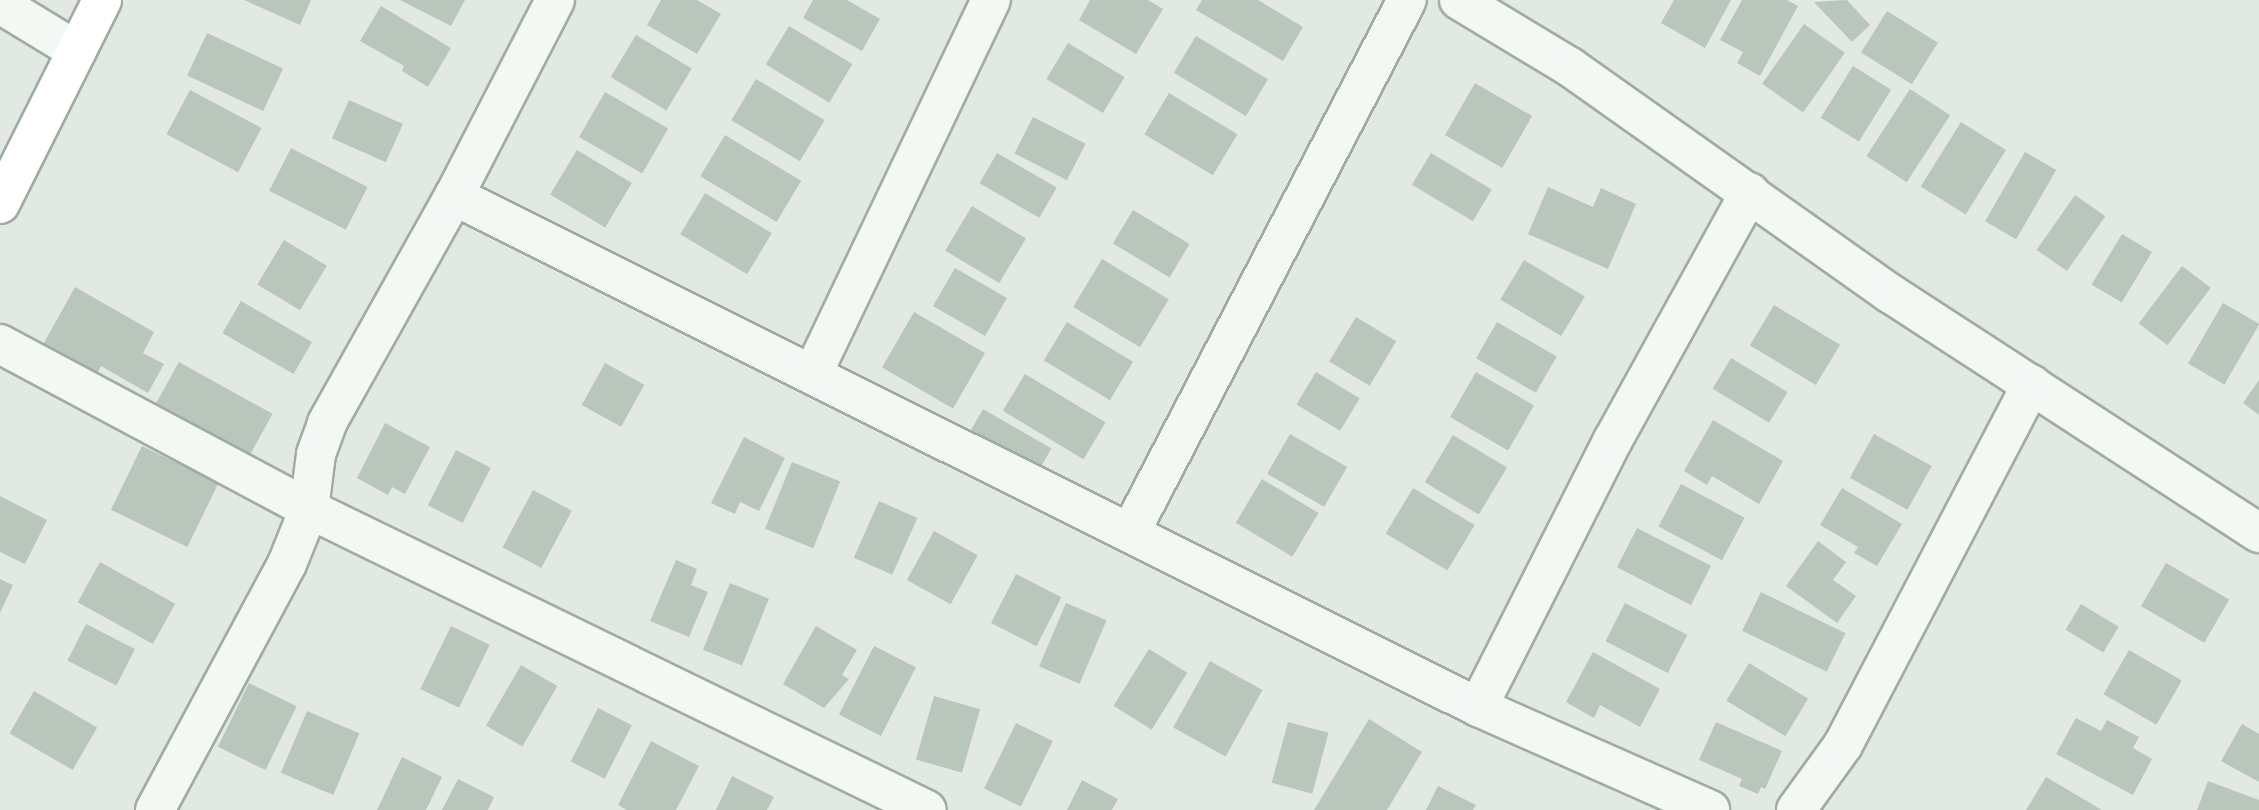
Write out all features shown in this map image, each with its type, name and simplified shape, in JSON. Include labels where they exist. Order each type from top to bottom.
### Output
[{"type":"street","points":[[0,204],[102,0]]},
{"type":"street","points":[[165,807],[265,606],[309,509],[316,454],[327,423],[454,196],[555,0]]},
{"type":"street","points":[[813,373],[992,0]]},
{"type":"street","points":[[1131,531],[1407,0]]},
{"type":"street","points":[[1459,0],[1570,67],[1891,293],[2259,533]]},
{"type":"street","points":[[0,4],[76,51]]},
{"type":"street","points":[[1478,707],[1613,440],[1750,192]]},
{"type":"street","points":[[454,196],[1131,531],[1478,707],[1710,810]]},
{"type":"street","points":[[0,344],[309,509],[928,810]]},
{"type":"street","points":[[1796,810],[1843,746],[2032,384]]},
{"type":"building","points":[[244,0],[311,0],[300,25]]},
{"type":"building","points":[[400,0],[465,0],[451,26]]},
{"type":"building","points":[[661,0],[697,0],[721,14],[697,54],[647,25]]},
{"type":"building","points":[[813,0],[847,0],[880,19],[862,51],[803,18]]},
{"type":"building","points":[[1090,0],[1148,0],[1163,9],[1136,54],[1079,20]]},
{"type":"building","points":[[1202,0],[1258,0],[1303,27],[1283,61],[1196,10]]},
{"type":"building","points":[[1674,0],[1731,0],[1705,48],[1661,23]]},
{"type":"building","points":[[1742,0],[1787,0],[1798,6],[1760,76],[1737,63],[1743,52],[1720,40]]},
{"type":"building","points":[[1847,0],[1870,25],[1852,42],[1814,2]]},
{"type":"building","points":[[381,6],[451,48],[428,87],[402,71],[404,66],[360,41]]},
{"type":"building","points":[[1887,11],[1938,43],[1912,84],[1861,53]]},
{"type":"building","points":[[1804,24],[1845,53],[1803,112],[1762,84]]},
{"type":"building","points":[[789,26],[852,64],[829,103],[766,65]]},
{"type":"building","points":[[207,33],[283,68],[263,111],[187,76]]},
{"type":"building","points":[[636,35],[692,68],[666,110],[611,77]]},
{"type":"building","points":[[1196,36],[1268,79],[1246,116],[1174,73]]},
{"type":"building","points":[[1068,43],[1125,77],[1103,113],[1046,79]]},
{"type":"building","points":[[1853,66],[1891,90],[1859,142],[1821,118]]},
{"type":"building","points":[[756,79],[825,120],[800,161],[731,120]]},
{"type":"building","points":[[1475,83],[1532,116],[1502,168],[1445,135]]},
{"type":"building","points":[[1910,89],[1950,115],[1907,182],[1866,156]]},
{"type":"building","points":[[190,90],[262,128],[238,172],[167,134]]},
{"type":"building","points":[[605,92],[668,128],[642,174],[579,137]]},
{"type":"building","points":[[1169,93],[1238,134],[1213,175],[1144,134]]},
{"type":"building","points":[[349,100],[403,124],[386,162],[332,138]]},
{"type":"building","points":[[1033,117],[1086,144],[1067,180],[1014,154]]},
{"type":"building","points":[[1961,122],[2006,150],[1966,215],[1921,186]]},
{"type":"building","points":[[725,135],[801,181],[777,222],[700,176]]},
{"type":"building","points":[[291,148],[368,187],[346,230],[269,191]]},
{"type":"building","points":[[577,150],[632,183],[605,228],[550,195]]},
{"type":"building","points":[[2025,152],[2056,170],[2016,239],[1985,221]]},
{"type":"building","points":[[997,153],[1057,188],[1039,218],[980,183]]},
{"type":"building","points":[[1431,153],[1492,190],[1473,221],[1412,185]]},
{"type":"building","points":[[1548,187],[1593,207],[1601,188],[1636,204],[1608,269],[1528,234]]},
{"type":"building","points":[[705,193],[772,233],[747,274],[680,234]]},
{"type":"building","points":[[2075,195],[2105,216],[2067,271],[2037,250]]},
{"type":"building","points":[[972,206],[1026,238],[999,283],[945,251]]},
{"type":"building","points":[[1133,210],[1190,244],[1169,277],[1113,243]]},
{"type":"building","points":[[2122,234],[2152,252],[2122,303],[2092,285]]},
{"type":"building","points":[[284,240],[327,266],[300,310],[257,285]]},
{"type":"building","points":[[1102,259],[1169,299],[1140,347],[1073,307]]},
{"type":"building","points":[[1524,260],[1585,297],[1561,336],[1500,299]]},
{"type":"building","points":[[2182,266],[2211,288],[2167,345],[2139,324]]},
{"type":"building","points":[[955,268],[1007,298],[985,336],[933,306]]},
{"type":"building","points":[[75,287],[154,332],[143,353],[164,364],[148,393],[101,366],[94,380],[40,350]]},
{"type":"building","points":[[241,301],[312,342],[294,374],[222,333]]},
{"type":"building","points":[[2223,303],[2259,324],[2224,385],[2188,364]]},
{"type":"building","points":[[1774,305],[1840,345],[1816,385],[1750,345]]},
{"type":"building","points":[[914,312],[985,353],[953,408],[882,367]]},
{"type":"building","points":[[1356,317],[1396,341],[1370,386],[1329,362]]},
{"type":"building","points":[[1067,322],[1133,362],[1110,400],[1044,361]]},
{"type":"building","points":[[1497,322],[1557,357],[1536,393],[1476,358]]},
{"type":"building","points":[[1731,358],[1788,392],[1769,423],[1712,389]]},
{"type":"building","points":[[179,362],[273,414],[249,457],[155,405]]},
{"type":"building","points":[[605,363],[644,385],[621,427],[582,405]]},
{"type":"building","points":[[1316,372],[1360,398],[1340,431],[1296,405]]},
{"type":"building","points":[[1476,372],[1534,405],[1508,451],[1450,417]]},
{"type":"building","points":[[1025,374],[1106,422],[1083,459],[1003,411]]},
{"type":"building","points":[[2259,380],[2259,415],[2243,403]]},
{"type":"building","points":[[983,409],[1051,448],[1036,474],[968,435]]},
{"type":"building","points":[[1713,420],[1783,461],[1759,504],[1712,476],[1707,485],[1684,471]]},
{"type":"building","points":[[385,423],[430,447],[405,494],[392,487],[388,495],[357,478]]},
{"type":"building","points":[[1290,434],[1347,467],[1324,507],[1267,474]]},
{"type":"building","points":[[1874,434],[1932,466],[1907,510],[1850,478]]},
{"type":"building","points":[[1453,435],[1507,467],[1479,515],[1425,482]]},
{"type":"building","points":[[744,437],[785,458],[759,511],[740,502],[735,514],[711,503]]},
{"type":"building","points":[[142,446],[218,483],[187,547],[111,510]]},
{"type":"building","points":[[456,450],[491,468],[463,523],[428,505]]},
{"type":"building","points":[[792,462],[840,481],[813,548],[765,529]]},
{"type":"building","points":[[1262,479],[1319,513],[1292,557],[1236,523]]},
{"type":"building","points":[[1681,484],[1745,518],[1722,560],[1658,526]]},
{"type":"building","points":[[1413,488],[1475,525],[1447,571],[1386,533]]},
{"type":"building","points":[[1842,488],[1902,524],[1877,566],[1854,553],[1858,547],[1820,525]]},
{"type":"building","points":[[533,490],[572,511],[541,568],[502,547]]},
{"type":"building","points":[[0,496],[47,520],[25,564],[0,552]]},
{"type":"building","points":[[879,501],[917,518],[892,575],[854,558]]},
{"type":"building","points":[[1637,528],[1711,566],[1691,605],[1617,567]]},
{"type":"building","points":[[934,531],[978,555],[951,604],[907,580]]},
{"type":"building","points":[[1818,541],[1846,562],[1833,580],[1856,596],[1837,623],[1786,586]]},
{"type":"building","points":[[676,560],[697,569],[691,585],[708,592],[689,637],[650,621]]},
{"type":"building","points":[[100,562],[175,604],[153,644],[78,602]]},
{"type":"building","points":[[2166,563],[2229,599],[2204,643],[2141,606]]},
{"type":"building","points":[[1016,574],[1061,597],[1036,646],[991,623]]},
{"type":"building","points":[[0,579],[13,585],[0,613]]},
{"type":"building","points":[[730,583],[769,599],[742,665],[703,650]]},
{"type":"building","points":[[1761,592],[1845,633],[1827,672],[1742,631]]},
{"type":"building","points":[[1066,603],[1107,620],[1080,684],[1039,667]]},
{"type":"building","points":[[1625,603],[1687,635],[1668,673],[1605,641]]},
{"type":"building","points":[[2081,604],[2119,627],[2103,652],[2066,630]]},
{"type":"building","points":[[86,624],[135,649],[116,686],[67,661]]},
{"type":"building","points":[[451,626],[490,645],[459,708],[420,689]]},
{"type":"building","points":[[816,626],[857,650],[842,675],[849,679],[824,708],[783,684]]},
{"type":"building","points":[[874,646],[916,667],[881,736],[839,715]]},
{"type":"building","points":[[1149,649],[1187,673],[1152,730],[1113,706]]},
{"type":"building","points":[[2129,650],[2182,680],[2156,725],[2104,694]]},
{"type":"building","points":[[1593,652],[1660,689],[1640,727],[1600,705],[1594,718],[1566,702]]},
{"type":"building","points":[[1210,661],[1262,690],[1226,757],[1173,727]]},
{"type":"building","points":[[1749,663],[1808,699],[1785,736],[1726,701]]},
{"type":"building","points":[[521,665],[557,686],[522,747],[486,726]]},
{"type":"building","points":[[249,683],[297,706],[266,770],[218,747]]},
{"type":"building","points":[[34,691],[97,728],[73,770],[10,733]]},
{"type":"building","points":[[934,696],[980,709],[962,773],[916,759]]},
{"type":"building","points":[[598,708],[632,725],[605,779],[571,761]]},
{"type":"building","points":[[307,711],[359,733],[333,795],[281,773]]},
{"type":"building","points":[[2076,718],[2101,731],[2107,720],[2139,737],[2133,748],[2152,759],[2133,795],[2056,754]]},
{"type":"building","points":[[1369,719],[1422,752],[1387,810],[1314,810]]},
{"type":"building","points":[[1288,722],[1329,733],[1312,794],[1272,783]]},
{"type":"building","points":[[1716,722],[1782,751],[1765,789],[1761,787],[1758,794],[1739,786],[1742,779],[1699,760]]},
{"type":"building","points":[[1016,723],[1053,741],[1021,807],[984,789]]},
{"type":"building","points":[[2242,724],[2259,734],[2259,782],[2221,761]]},
{"type":"building","points":[[651,741],[699,766],[676,810],[627,810],[618,805]]},
{"type":"building","points":[[402,757],[442,777],[426,810],[377,810]]},
{"type":"building","points":[[732,776],[774,797],[767,810],[716,810]]},
{"type":"building","points":[[2046,777],[2102,810],[2026,810]]},
{"type":"building","points":[[458,779],[494,797],[488,810],[442,810]]},
{"type":"building","points":[[1082,780],[1118,799],[1112,810],[1067,810]]},
{"type":"building","points":[[2208,781],[2259,800],[2259,810],[2197,810]]},
{"type":"building","points":[[1438,786],[1476,805],[1473,810],[1426,810]]}]
